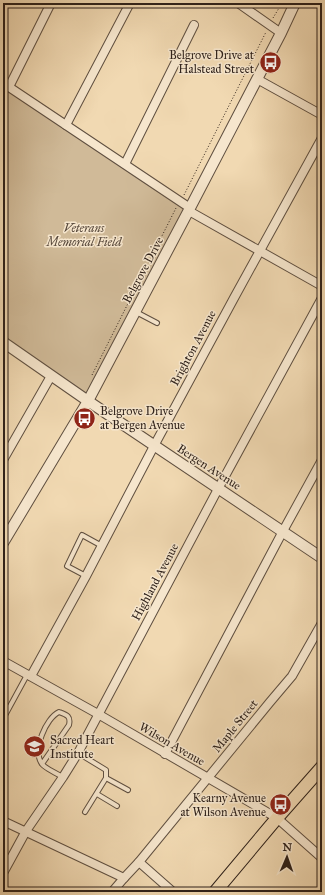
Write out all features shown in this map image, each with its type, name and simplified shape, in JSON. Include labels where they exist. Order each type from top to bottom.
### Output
[{"type":"main road","points":[[215,892],[322,767]]},
{"type":"street","points":[[51,3],[6,85],[125,164],[190,210],[322,286]]},
{"type":"street","points":[[66,125],[130,3]]},
{"type":"street","points":[[238,3],[281,33]]},
{"type":"street","name":"Belgrove Drive","points":[[3,543],[88,401],[190,210],[295,3]]},
{"type":"street","points":[[125,164],[194,25]]},
{"type":"street","points":[[257,79],[322,114]]},
{"type":"street","name":"Brighton Avenue","points":[[29,675],[86,576],[154,446],[322,138]]},
{"type":"street","name":"Highland Avenue","points":[[3,873],[26,831],[78,753],[218,488],[322,298]]},
{"type":"street","name":"Bergen Avenue","points":[[3,342],[154,446],[322,558]]},
{"type":"street","points":[[3,460],[51,376]]},
{"type":"street","points":[[165,754],[322,460]]},
{"type":"street","name":"Maple Street","points":[[112,892],[139,862],[292,676],[322,623]]},
{"type":"street","name":"Wilson Avenue","points":[[3,661],[98,714],[277,818],[322,858]]},
{"type":"street","points":[[3,821],[124,878]]},
{"type":"street","points":[[139,862],[173,892]]},
{"type":"street","points":[[319,892],[322,889]]},
{"type":"lane","points":[[135,312],[157,323]]},
{"type":"lane","points":[[86,576],[67,566],[82,535],[102,546]]},
{"type":"lane","points":[[3,719],[29,675]]},
{"type":"lane","points":[[42,764],[69,725],[70,720],[68,715],[59,712],[56,713],[39,740],[38,749],[39,758],[42,764],[63,777]]},
{"type":"lane","points":[[78,753],[106,770],[106,778],[85,812]]},
{"type":"lane","points":[[106,778],[128,790]]},
{"type":"lane","points":[[97,794],[117,806]]},
{"type":"path","points":[[92,374],[282,3]]},
{"type":"path","points":[[3,525],[11,512]]},
{"type":"green space","name":"Veterans Memorial Field","points":[[3,84],[189,207],[87,404],[3,344]]},
{"type":"place","name":"Belgrove Drive at Halstead Street","points":[[270,62]]},
{"type":"place","name":"Belgrove Drive at Bergen Avenue","points":[[85,418]]},
{"type":"place","name":"Sacred Heart Institute","points":[[35,747]]},
{"type":"place","name":"Kearny Avenue at Wilson Avenue","points":[[281,805]]}]
